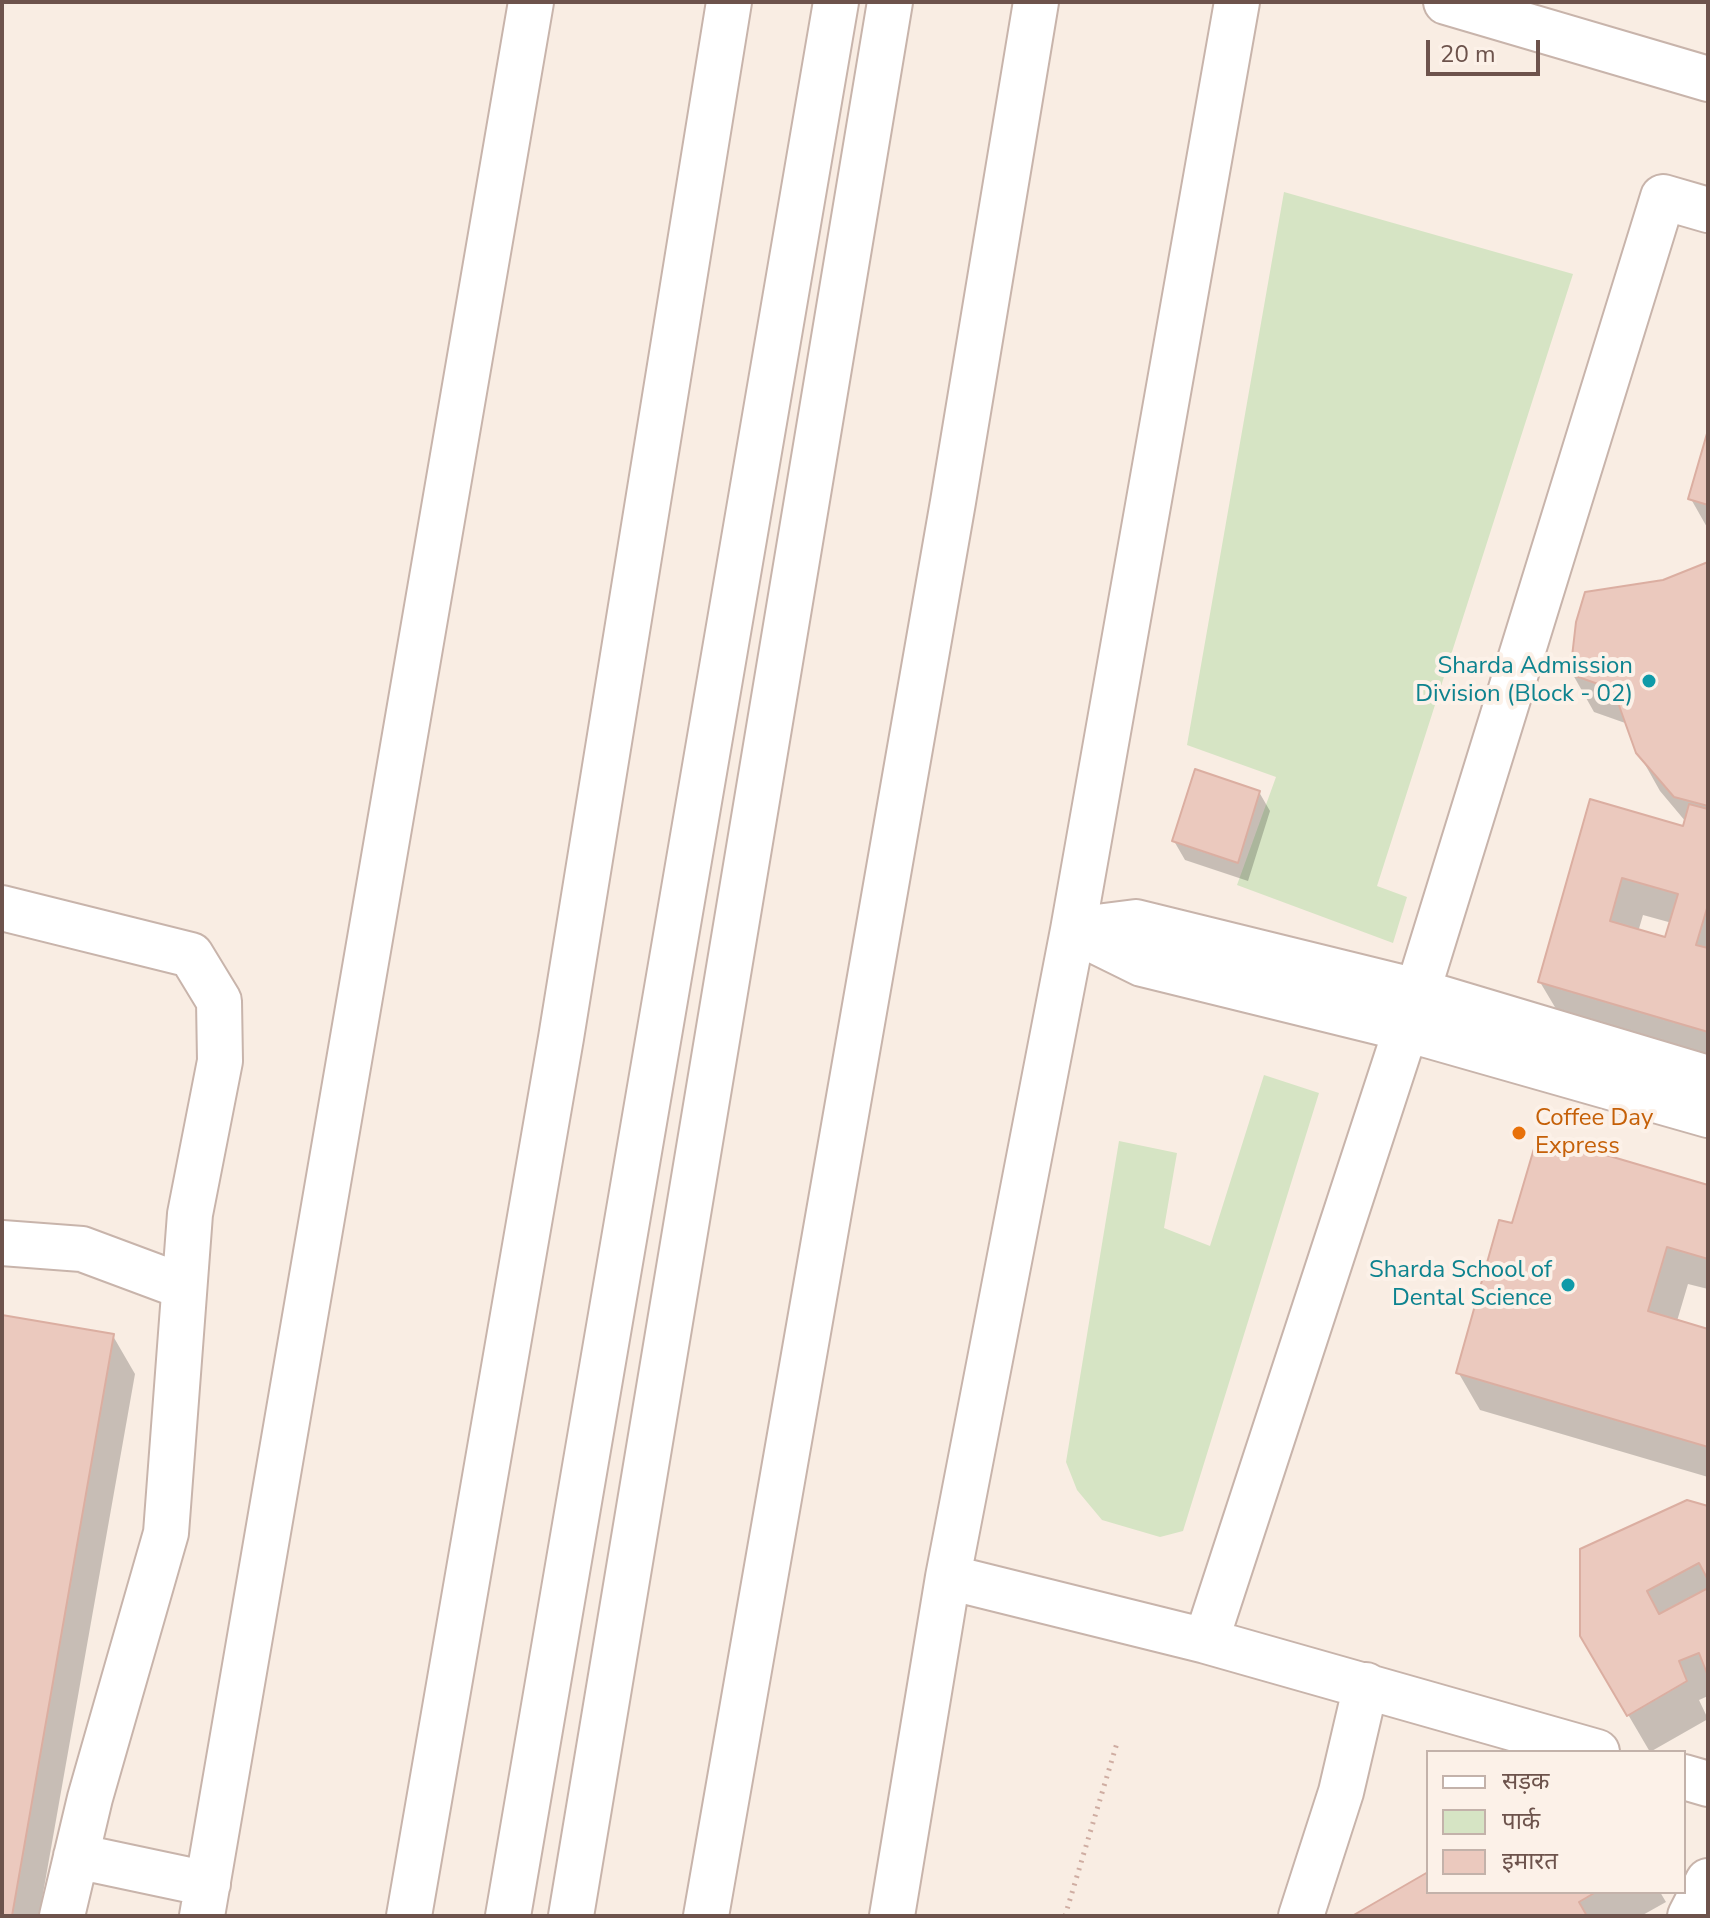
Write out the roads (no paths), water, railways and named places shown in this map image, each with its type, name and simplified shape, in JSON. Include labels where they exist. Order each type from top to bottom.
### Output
[{"type":"street","points":[[76,1856],[205,1900],[531,2]]},
{"type":"street","points":[[409,1916],[558,1054],[729,2]]},
{"type":"street","points":[[508,1916],[836,2]]},
{"type":"street","points":[[571,1916],[890,2]]},
{"type":"street","points":[[706,1916],[953,502],[1036,2]]},
{"type":"street","points":[[892,1916],[948,1577],[1073,930],[1237,2]]},
{"type":"street","points":[[1446,2],[1708,79]]},
{"type":"street","points":[[1206,1641],[1411,1010],[1663,197],[1708,210]]},
{"type":"street","points":[[2,908],[191,955],[219,1001],[220,1061],[190,1214],[166,1533],[90,1798],[62,1916]]},
{"type":"street","points":[[1073,930],[1142,964],[1411,1010],[1708,1078]]},
{"type":"street","points":[[1411,1010],[1708,1115]]},
{"type":"street","points":[[2,1243],[82,1249],[184,1287]]},
{"type":"street","points":[[948,1577],[1206,1641],[1590,1750]]},
{"type":"street","points":[[1301,1916],[1341,1792],[1366,1685]]},
{"type":"street","points":[[1686,1778],[1708,1784]]},
{"type":"street","points":[[1690,1916],[1708,1881]]},
{"type":"place","name":"Sharda Admission Division (Block - 02)","points":[[1649,681]]},
{"type":"place","name":"Coffee Day Express","points":[[1519,1133]]},
{"type":"place","name":"Sharda School of Dental Science","points":[[1568,1285]]}]
